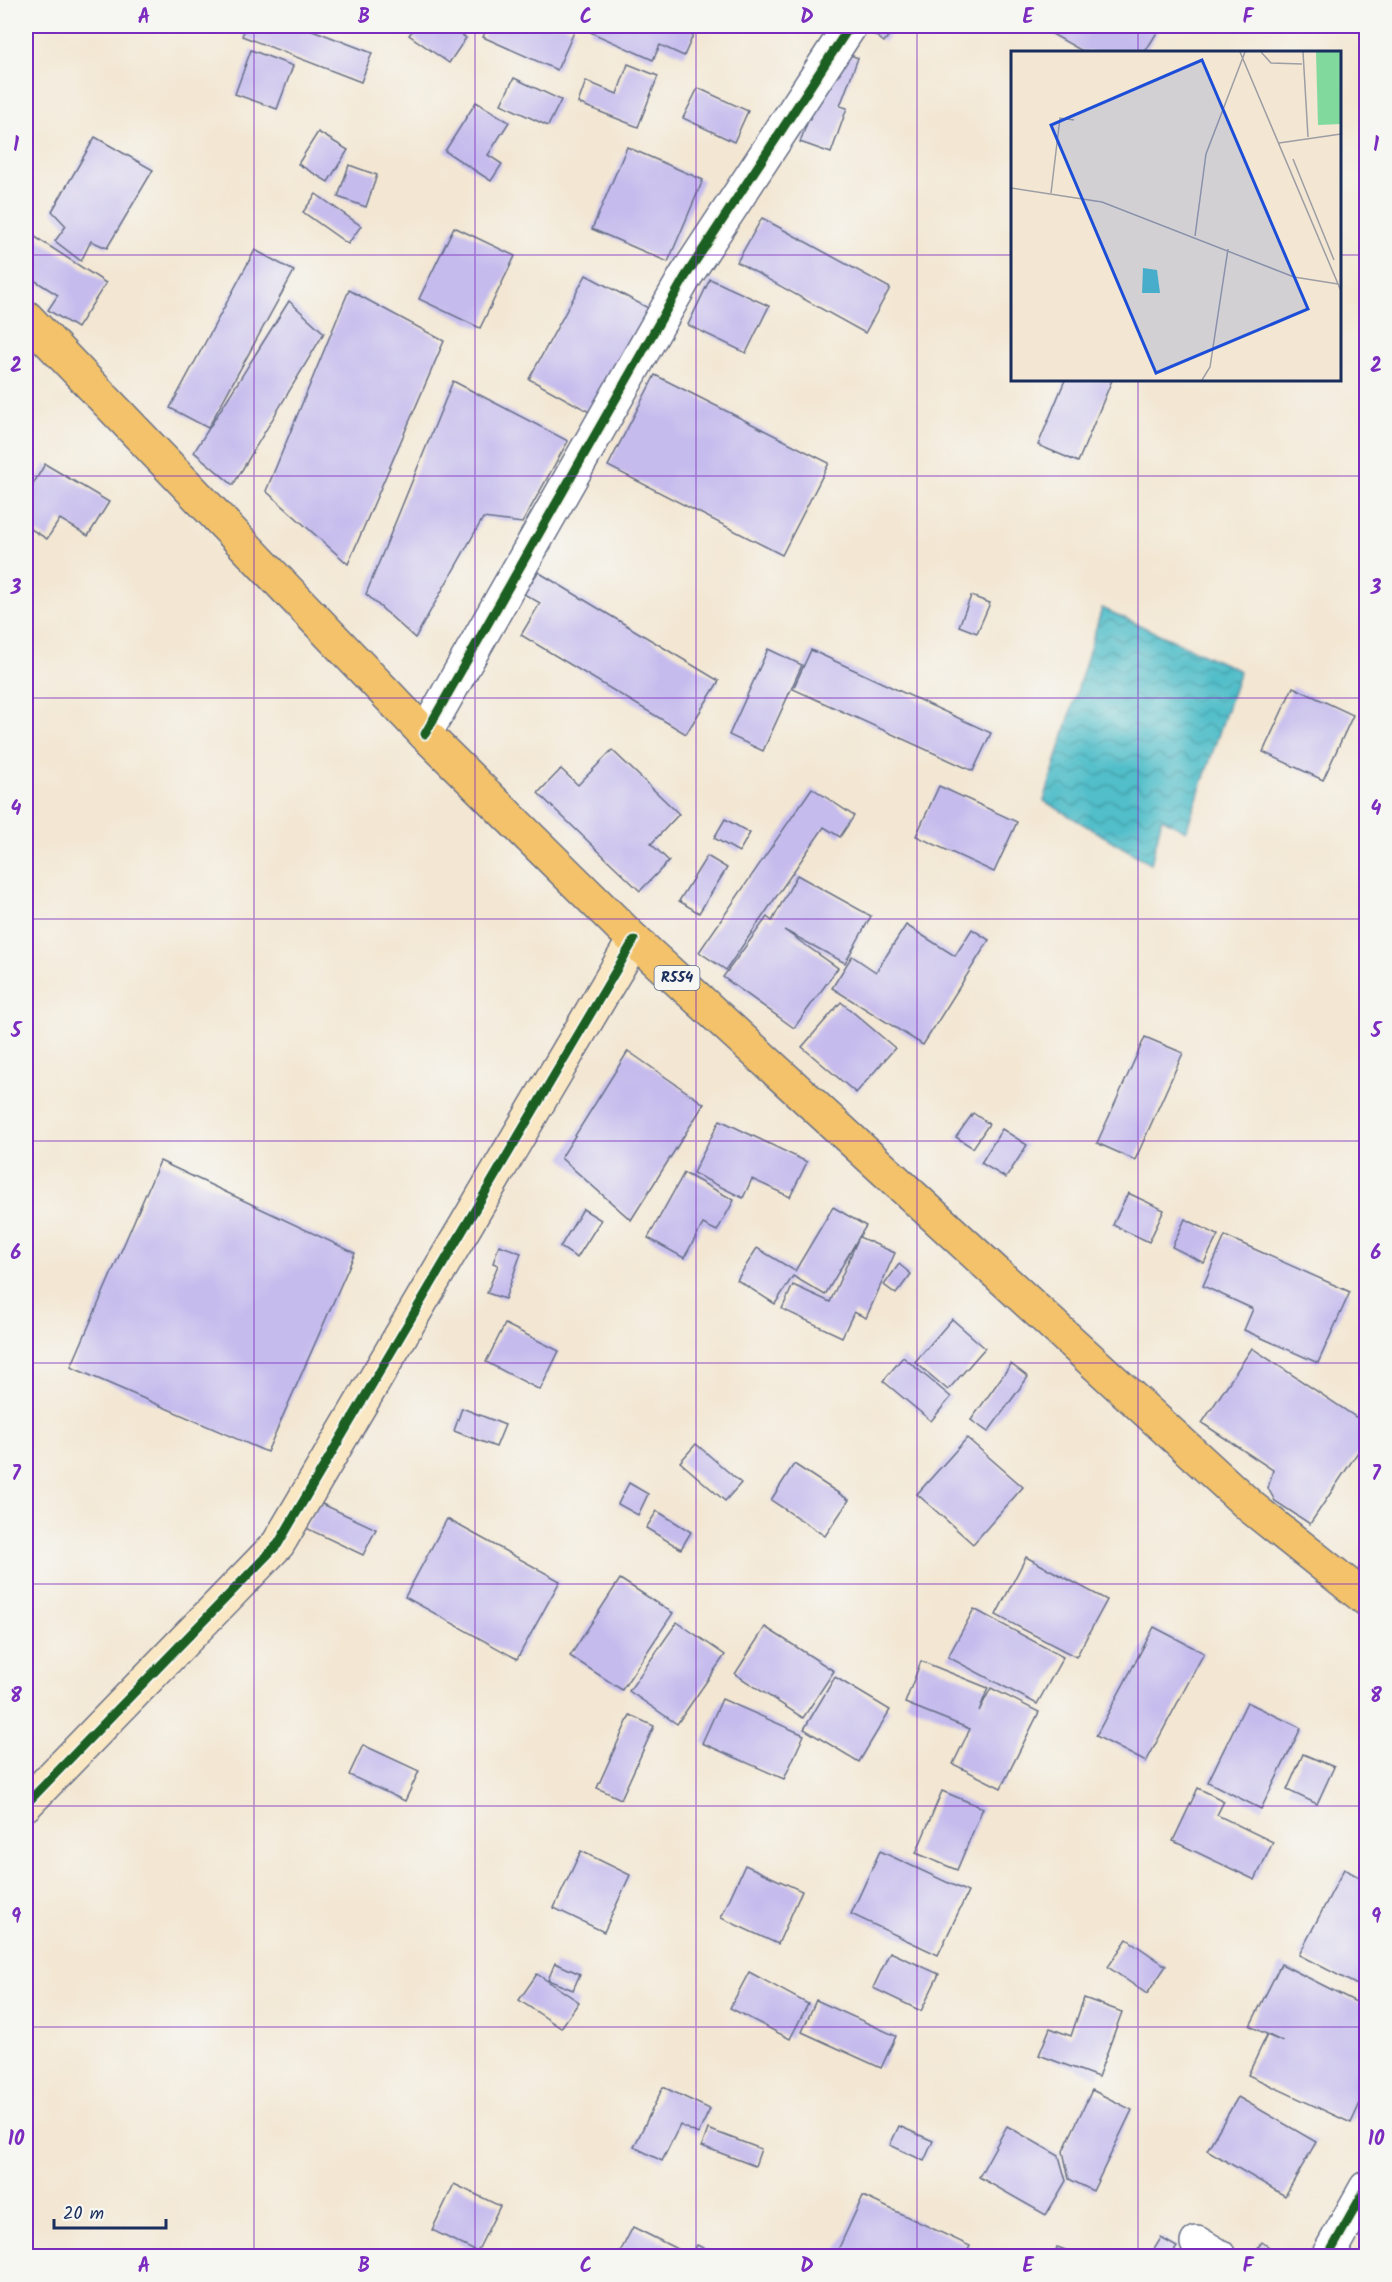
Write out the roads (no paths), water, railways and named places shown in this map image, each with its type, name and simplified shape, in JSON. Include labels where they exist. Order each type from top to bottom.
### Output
[{"type":"main road","name":"R554","points":[[26,317],[425,734],[634,940],[1251,1507],[1366,1599]]},
{"type":"street","points":[[425,734],[685,277],[850,26]]},
{"type":"street","points":[[26,1804],[278,1544],[634,940]]},
{"type":"street","points":[[1328,2256],[1366,2188]]},
{"type":"water","points":[[1102,608],[1240,671],[1186,831],[1162,818],[1151,864],[1044,801]]}]
